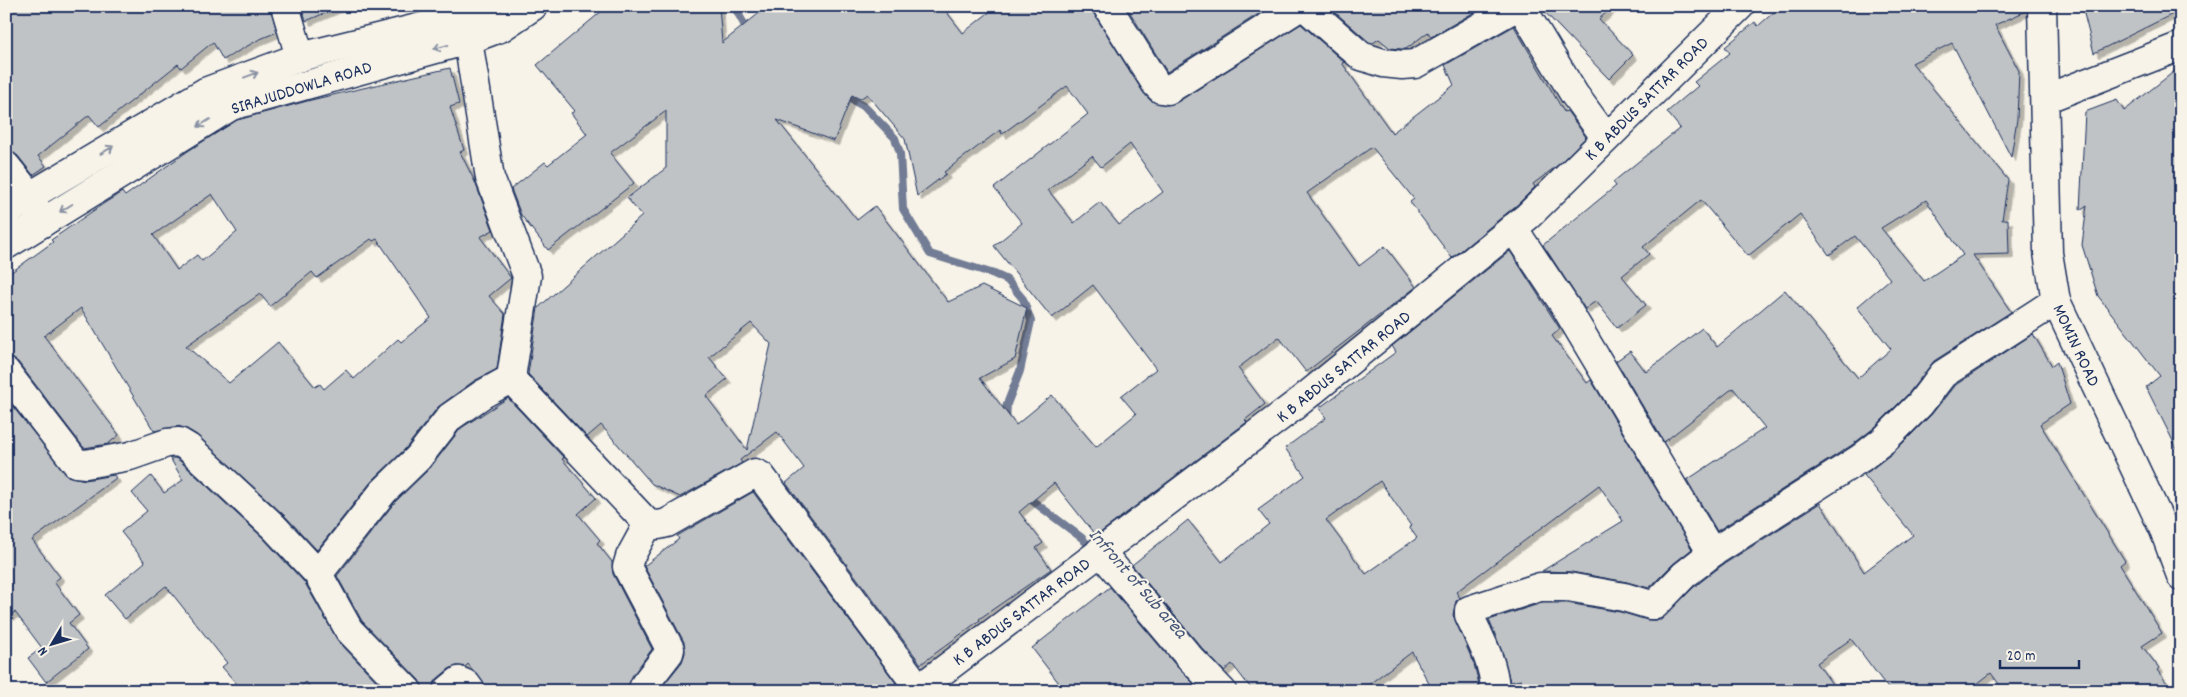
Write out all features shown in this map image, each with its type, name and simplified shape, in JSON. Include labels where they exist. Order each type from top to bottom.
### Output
[{"type":"street","points":[[284,6],[300,57]]},
{"type":"street","name":"SIRAJUDDOWLA ROAD","points":[[6,213],[30,196],[205,92],[300,57],[471,17],[500,28],[533,6]]},
{"type":"street","points":[[1107,6],[1156,84],[1161,89],[1168,90],[1303,6],[1361,56],[1383,63],[1402,65],[1414,64],[1425,59],[1514,7],[1522,8],[1574,94],[1606,138]]},
{"type":"street","name":"K B ABDUS SATTAR ROAD","points":[[918,690],[1294,406],[1528,216],[1740,6]]},
{"type":"street","name":"MOMIN ROAD","points":[[2042,6],[2048,253],[2056,301],[2164,530],[2181,576]]},
{"type":"street","points":[[471,17],[490,178],[527,276],[512,378]]},
{"type":"street","name":"SIRAJUDDOWLA ROAD","points":[[6,245],[231,106],[471,17]]},
{"type":"street","points":[[2045,99],[2181,46]]},
{"type":"street","points":[[6,166],[30,196],[42,223]]},
{"type":"street","points":[[1513,228],[1565,306],[1712,553]]},
{"type":"street","points":[[1492,691],[1495,688],[1494,676],[1488,655],[1469,615],[1469,610],[1540,587],[1568,587],[1624,597],[1651,606],[1655,605],[1684,575],[1712,553],[1861,458],[1884,440],[1920,404],[1943,374],[2056,301]]},
{"type":"street","points":[[6,372],[73,461],[86,464],[130,456],[168,443],[179,442],[189,448],[274,527],[318,574],[349,630],[408,691]]},
{"type":"street","points":[[512,378],[648,524],[659,525],[667,523],[755,474],[761,476],[918,690]]},
{"type":"street","points":[[318,574],[383,492],[418,458],[450,417],[483,394],[512,378]]},
{"type":"street","points":[[642,691],[670,649],[627,567],[630,557],[648,524]]},
{"type":"street","points":[[1100,551],[1190,658],[1222,691]]},
{"type":"street","points":[[447,691],[459,681],[466,684],[472,691]]},
{"type":"building","points":[[6,6],[270,6],[277,32],[258,40],[223,60],[213,42],[181,68],[178,64],[99,127],[89,115],[38,156],[46,166],[33,175],[18,156],[6,151]]},
{"type":"building","points":[[301,6],[339,6],[339,7],[306,21]]},
{"type":"building","points":[[608,6],[719,6],[722,43],[768,6],[942,6],[963,33],[997,6],[1091,6],[1094,14],[1143,92],[1150,100],[1166,105],[1176,103],[1301,24],[1344,62],[1342,63],[1392,133],[1454,85],[1445,65],[1514,26],[1564,112],[1567,111],[1586,137],[1558,165],[1533,184],[1535,187],[1518,204],[1452,258],[1410,202],[1414,199],[1372,147],[1307,193],[1359,266],[1385,246],[1416,287],[1306,372],[1279,337],[1238,368],[1265,404],[1245,420],[1247,422],[1096,536],[1054,483],[1019,512],[1043,543],[1036,548],[1051,569],[979,619],[921,664],[786,483],[804,468],[777,432],[740,460],[742,463],[680,497],[652,484],[601,425],[587,437],[528,374],[538,308],[642,216],[627,198],[666,168],[666,111],[610,153],[634,183],[548,250],[521,215],[511,189],[545,162],[548,165],[587,134],[571,113],[575,111],[537,65]],"holes":[[[1067,86],[1088,114],[994,188],[1022,223],[994,246],[1052,318],[1093,285],[1156,369],[1121,396],[1136,414],[1096,447],[1052,395],[1016,425],[980,378],[1015,359],[1027,308],[982,286],[948,302],[875,206],[857,220],[777,120],[834,141],[852,95],[860,99],[867,94],[905,139],[917,196],[946,174],[944,172],[1000,130],[1002,134]],[[1130,144],[1163,192],[1119,225],[1100,202],[1074,223],[1048,190],[1092,156],[1101,167]],[[751,323],[771,344],[747,450],[706,396],[727,379],[709,357]]]},
{"type":"building","points":[[1126,6],[1271,6],[1167,72]]},
{"type":"building","points":[[1328,6],[1485,6],[1431,37],[1428,32],[1406,49],[1402,49],[1390,48],[1379,39],[1373,43],[1369,42]]},
{"type":"building","points":[[1539,6],[1614,6],[1599,19],[1633,55],[1609,79]]},
{"type":"building","points":[[1781,6],[2026,6],[2026,11],[1995,25],[2019,71],[2017,119],[2011,157],[1952,43],[1912,63],[2008,180],[2002,220],[2008,219],[2009,254],[1973,255],[2011,312],[1934,361],[1908,394],[1874,428],[1852,445],[1717,531],[1687,480],[1765,428],[1733,388],[1664,442],[1616,361],[1630,351],[1646,372],[1702,328],[1717,347],[1785,290],[1858,378],[1891,349],[1857,307],[1890,279],[1855,236],[1829,255],[1800,214],[1748,256],[1701,200],[1643,247],[1649,254],[1622,276],[1646,305],[1617,328],[1596,301],[1585,309],[1543,245],[1616,186],[1613,182],[1680,128],[1667,112],[1698,86],[1694,82],[1730,53],[1725,47],[1755,22],[1758,26]],"holes":[[[1926,200],[1963,255],[1924,281],[1881,228]]]},
{"type":"building","points":[[2082,6],[2181,6],[2181,10],[2094,53]]},
{"type":"building","points":[[2181,66],[2181,457],[2146,387],[2160,376],[2098,296],[2082,245],[2087,205],[2080,210],[2085,112],[2117,100],[2124,111]]},
{"type":"building","points":[[450,68],[459,104],[450,107],[464,150],[460,152],[475,182],[493,230],[480,237],[511,278],[489,296],[505,314],[497,369],[474,381],[438,407],[406,448],[371,482],[317,550],[285,516],[197,435],[178,426],[154,431],[81,308],[44,336],[119,435],[108,444],[84,448],[18,362],[6,357],[6,276],[53,242],[51,240],[103,204],[122,192],[125,196],[188,151],[237,120],[311,100]],"holes":[[[212,194],[237,232],[202,261],[197,255],[177,270],[153,235]],[[371,239],[373,241],[377,239],[431,318],[401,342],[398,339],[354,379],[346,370],[324,389],[320,384],[315,387],[278,342],[229,383],[186,346],[260,294],[270,306],[312,272],[317,278]]]},
{"type":"building","points":[[1510,251],[1560,329],[1552,336],[1587,383],[1591,380],[1692,549],[1673,564],[1649,588],[1571,572],[1542,571],[1623,521],[1599,485],[1456,592],[1460,598],[1456,601],[1453,615],[1474,664],[1479,684],[1477,689],[1433,691],[1412,652],[1360,691],[1253,691],[1232,664],[1224,671],[1202,648],[1132,565],[1188,520],[1222,562],[1269,524],[1258,510],[1305,476],[1285,448],[1326,418],[1319,408],[1396,352],[1392,346]],"holes":[[[1380,481],[1411,526],[1409,527],[1417,538],[1366,574],[1326,520]]]},
{"type":"building","points":[[2033,334],[2052,366],[2057,362],[2070,404],[2040,424],[2125,561],[2120,565],[2162,633],[2142,646],[2159,668],[2157,670],[2173,691],[2004,691],[1991,673],[1968,691],[1890,691],[1851,639],[1817,663],[1837,691],[1525,691],[1521,680],[1510,682],[1503,654],[1489,620],[1542,603],[1567,603],[1620,612],[1647,620],[1661,620],[1694,587],[1721,566],[1820,503],[1864,572],[1913,535],[1864,475],[1895,451],[1931,415],[1954,386]]},
{"type":"building","points":[[6,398],[68,476],[85,480],[114,475],[116,478],[32,540],[60,577],[54,582],[79,615],[69,623],[88,649],[46,682],[28,658],[42,648],[15,612],[6,618]]},
{"type":"building","points":[[508,398],[564,458],[562,459],[596,498],[578,514],[600,540],[597,543],[612,562],[613,574],[652,649],[633,675],[627,691],[490,691],[468,664],[465,667],[457,666],[449,669],[437,679],[432,691],[423,691],[419,680],[362,621],[337,576],[395,502],[430,468],[461,428]]},
{"type":"building","points":[[170,458],[180,461],[263,538],[305,583],[338,641],[386,691],[313,691],[306,682],[296,691],[243,691],[222,667],[227,663],[166,586],[125,619],[105,595],[145,562],[121,532],[147,511],[132,493],[151,476],[164,493],[183,480]]},
{"type":"building","points":[[753,492],[896,683],[886,691],[663,691],[661,688],[682,662],[685,653],[684,642],[644,566],[679,539],[677,536]]},
{"type":"building","points":[[1110,587],[1178,668],[1200,690],[1065,691],[1032,648]]},
{"type":"waterway","name":"Infront of Sub area","points":[[734,6],[749,33]]},
{"type":"waterway","name":"Infront of Sub area","points":[[843,95],[865,107],[895,138],[900,153],[903,209],[930,254],[994,274],[1007,280],[1023,299],[1031,321],[1020,371],[1007,404],[1006,422]]},
{"type":"waterway","name":"Infront of Sub area","points":[[1026,496],[1082,538],[1094,552]]}]
